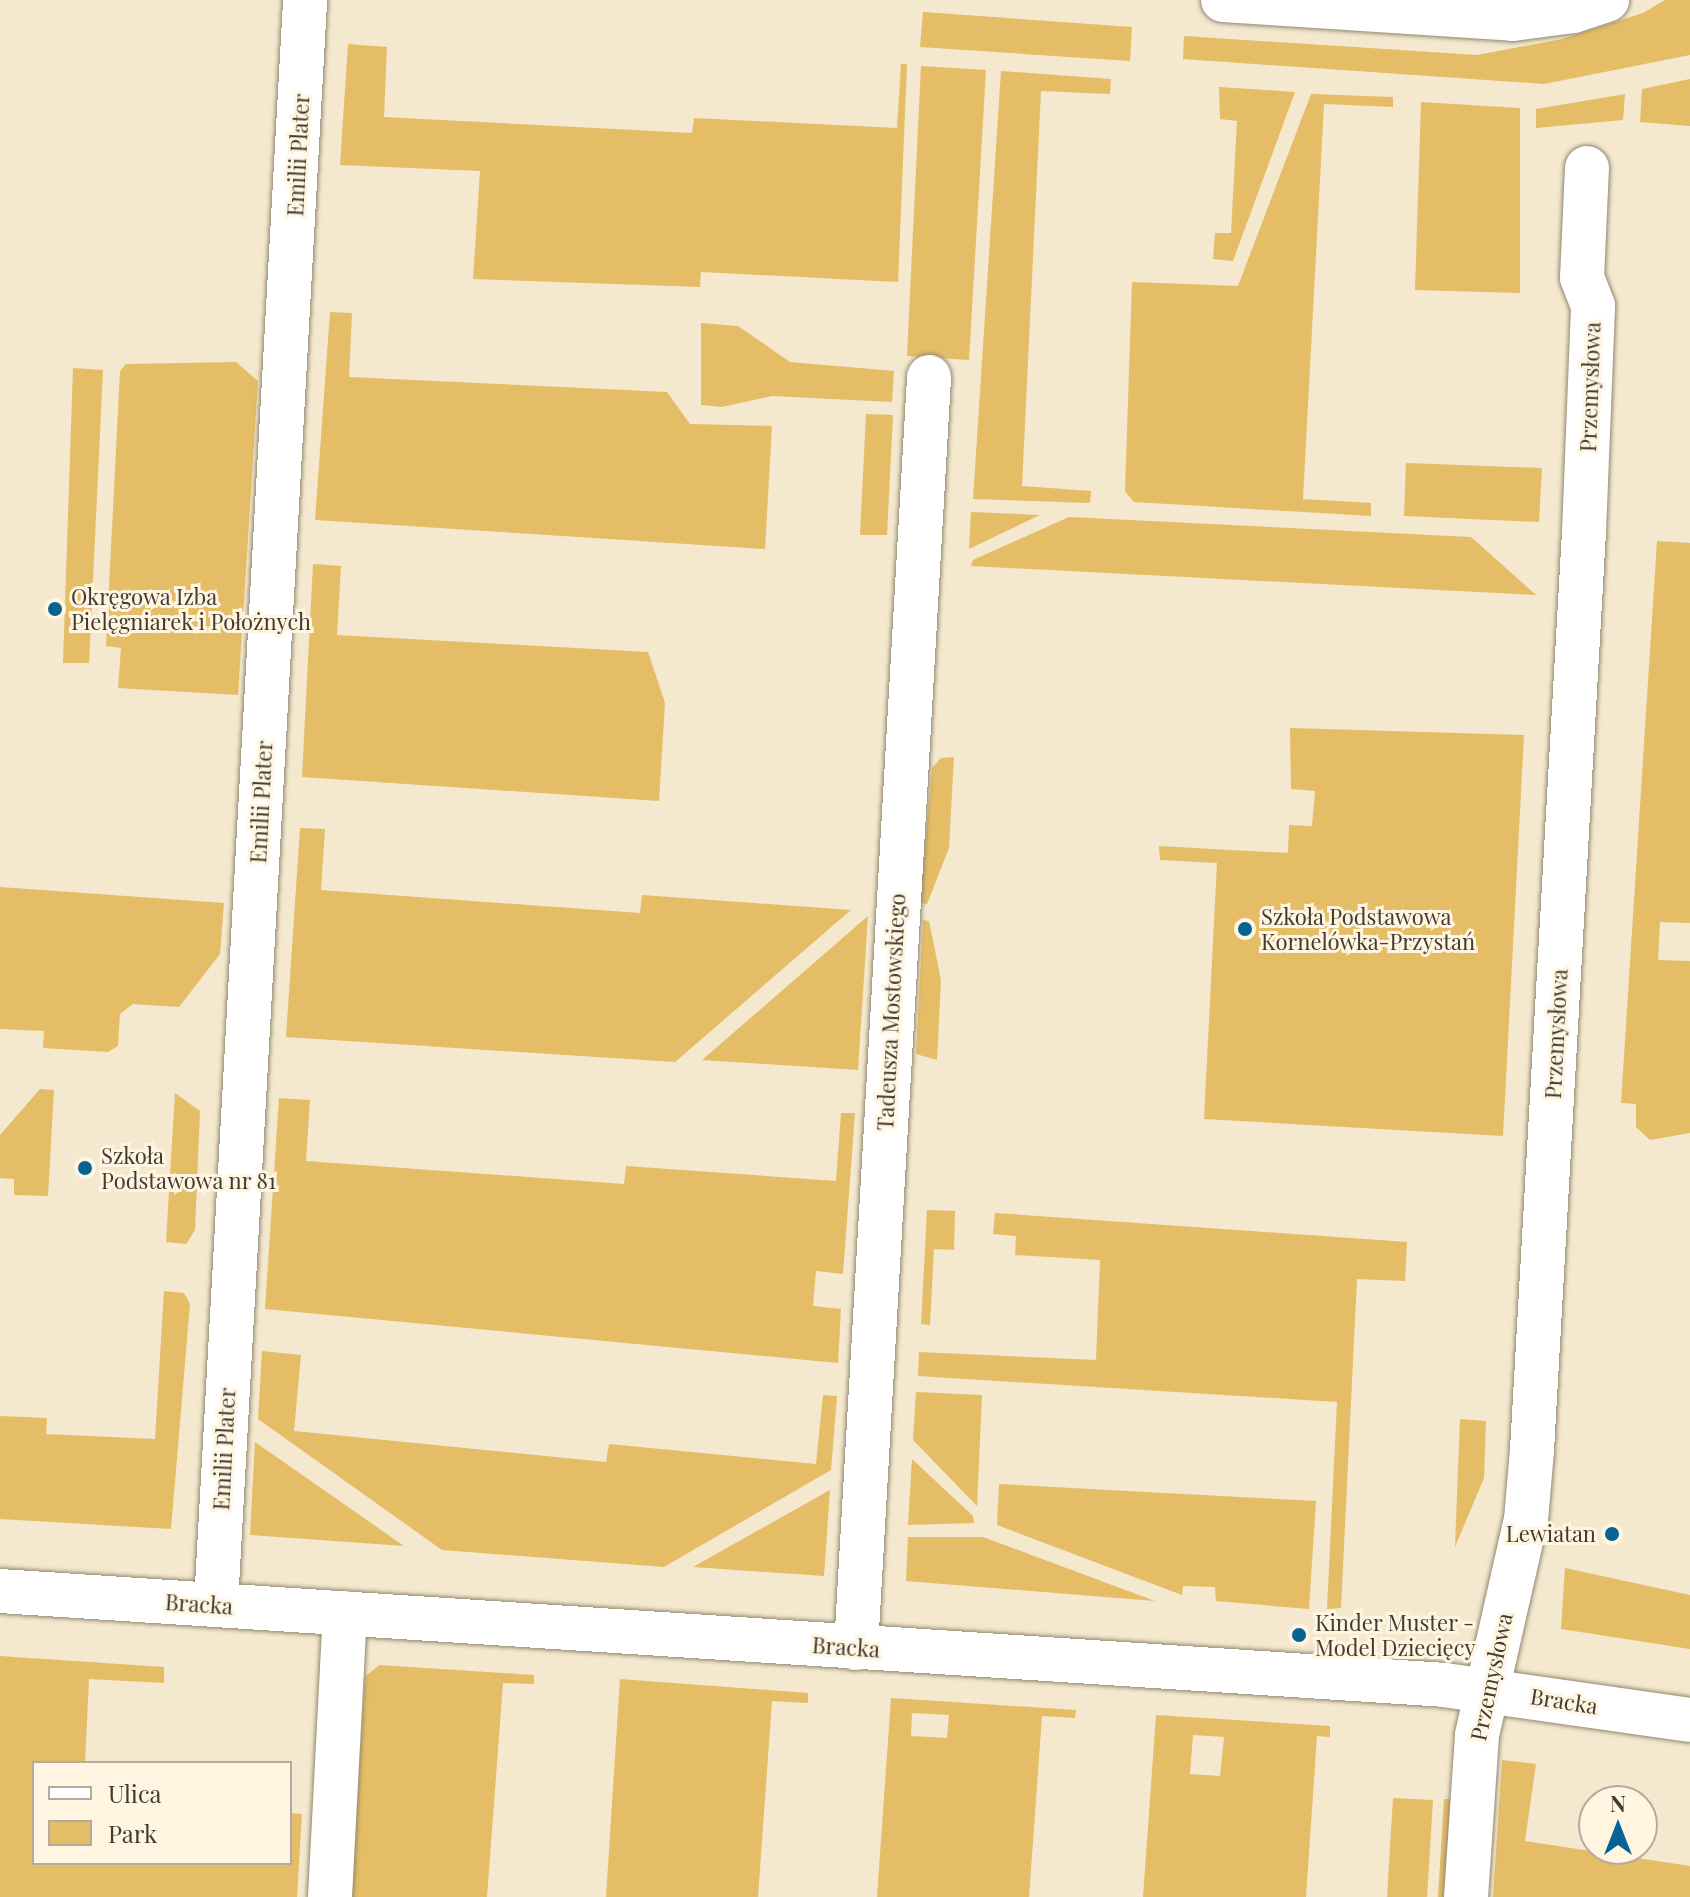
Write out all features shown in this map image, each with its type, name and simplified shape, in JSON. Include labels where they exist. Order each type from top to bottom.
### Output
[{"type":"street","name":"Emilii Plater","points":[[216,1604],[305,0]]},
{"type":"street","points":[[1223,0],[1513,19],[1573,11],[1607,0]]},
{"type":"street","name":"Przemysłowa","points":[[1466,1897],[1477,1735],[1526,1520],[1532,1450],[1584,532],[1593,306],[1582,278],[1587,168]]},
{"type":"street","name":"Tadeusza Mostowskiego","points":[[856,1648],[929,377]]},
{"type":"street","name":"Bracka","points":[[0,1591],[1486,1689],[1690,1720]]},
{"type":"street","points":[[330,1897],[345,1613]]},
{"type":"green space","points":[[1665,0],[1690,0],[1690,55],[1544,84],[1183,59],[1184,36],[1477,55],[1562,39],[1643,13]]},
{"type":"green space","points":[[923,12],[1132,27],[1130,61],[920,47]]},
{"type":"green space","points":[[348,44],[387,47],[384,117],[692,133],[694,118],[897,128],[901,64],[907,64],[898,282],[701,272],[700,287],[473,279],[480,171],[340,165]]},
{"type":"green space","points":[[921,66],[986,70],[969,360],[907,356]]},
{"type":"green space","points":[[1001,71],[1111,79],[1110,94],[1041,91],[1022,486],[1091,491],[1090,503],[973,499]]},
{"type":"green space","points":[[1690,79],[1690,126],[1640,122],[1642,89]]},
{"type":"green space","points":[[1219,87],[1295,92],[1233,261],[1213,259],[1215,233],[1231,233],[1237,121],[1220,119]]},
{"type":"green space","points":[[1311,94],[1393,97],[1393,107],[1324,104],[1303,499],[1371,503],[1371,516],[1134,502],[1125,491],[1132,282],[1238,286]]},
{"type":"green space","points":[[1625,94],[1623,120],[1536,128],[1536,109]]},
{"type":"green space","points":[[1421,102],[1520,108],[1520,293],[1415,290]]},
{"type":"green space","points":[[330,312],[352,313],[349,377],[667,392],[690,424],[772,426],[765,549],[315,520]]},
{"type":"green space","points":[[701,323],[738,326],[790,362],[894,371],[892,402],[772,396],[722,407],[701,405]]},
{"type":"green space","points":[[236,362],[258,381],[238,695],[118,688],[121,648],[106,646],[120,371],[126,364]]},
{"type":"green space","points":[[73,368],[103,370],[89,663],[63,663]]},
{"type":"green space","points":[[866,414],[893,415],[887,535],[860,535]]},
{"type":"green space","points":[[1406,463],[1542,468],[1539,522],[1404,516]]},
{"type":"green space","points":[[971,512],[1040,515],[969,549]]},
{"type":"green space","points":[[1069,517],[1471,537],[1536,595],[971,566],[973,560]]},
{"type":"green space","points":[[1657,541],[1690,543],[1690,923],[1660,922],[1658,960],[1690,961],[1690,1133],[1650,1140],[1636,1127],[1636,1104],[1621,1103]]},
{"type":"green space","points":[[313,564],[341,566],[337,635],[648,652],[665,703],[659,801],[302,777]]},
{"type":"green space","points":[[1290,728],[1524,735],[1503,1136],[1204,1119],[1217,863],[1160,860],[1159,846],[1288,853],[1289,825],[1312,826],[1315,791],[1291,789]]},
{"type":"green space","points":[[954,757],[949,848],[927,904],[920,903],[932,768],[941,758]]},
{"type":"green space","points":[[300,828],[325,829],[321,890],[640,913],[642,895],[851,910],[675,1062],[286,1037]]},
{"type":"green space","points":[[0,887],[224,903],[220,954],[179,1007],[133,1004],[120,1014],[118,1046],[108,1052],[43,1048],[44,1031],[0,1029]]},
{"type":"green space","points":[[868,916],[858,1070],[702,1060]]},
{"type":"green space","points":[[923,920],[929,921],[941,980],[937,1060],[916,1054]]},
{"type":"green space","points":[[40,1089],[54,1090],[48,1196],[14,1195],[14,1179],[0,1178],[0,1135]]},
{"type":"green space","points":[[175,1093],[200,1111],[195,1230],[186,1244],[166,1242]]},
{"type":"green space","points":[[279,1098],[310,1100],[306,1161],[624,1184],[626,1166],[836,1181],[841,1113],[855,1113],[843,1274],[816,1271],[813,1306],[841,1309],[838,1363],[265,1309]]},
{"type":"green space","points":[[927,1210],[955,1211],[954,1250],[934,1249],[930,1325],[921,1324]]},
{"type":"green space","points":[[995,1213],[1407,1242],[1405,1281],[1357,1279],[1341,1608],[1327,1609],[1337,1402],[918,1376],[919,1352],[1096,1360],[1100,1260],[1015,1255],[1016,1236],[993,1234]]},
{"type":"green space","points":[[164,1291],[184,1293],[190,1304],[171,1529],[0,1519],[0,1416],[47,1418],[46,1434],[155,1439]]},
{"type":"green space","points":[[262,1351],[301,1355],[294,1431],[606,1462],[609,1444],[816,1464],[823,1395],[837,1396],[831,1470],[664,1567],[442,1550],[258,1419]]},
{"type":"green space","points":[[916,1392],[982,1395],[977,1506],[913,1440]]},
{"type":"green space","points":[[1460,1419],[1486,1421],[1484,1478],[1455,1547]]},
{"type":"green space","points":[[255,1442],[404,1546],[250,1535]]},
{"type":"green space","points":[[912,1459],[973,1516],[974,1523],[908,1525]]},
{"type":"green space","points":[[999,1484],[1316,1501],[1309,1609],[1216,1601],[1215,1587],[1183,1586],[1182,1595],[997,1525]]},
{"type":"green space","points":[[830,1490],[824,1576],[693,1567]]},
{"type":"green space","points":[[908,1537],[983,1537],[1155,1601],[906,1581]]},
{"type":"green space","points":[[1565,1568],[1690,1595],[1690,1649],[1561,1629]]},
{"type":"green space","points":[[0,1656],[164,1667],[164,1683],[89,1679],[85,1761],[32,1761],[32,1865],[292,1865],[292,1813],[302,1814],[297,1897],[0,1897]]},
{"type":"green space","points":[[379,1665],[534,1675],[534,1684],[503,1683],[487,1897],[350,1897],[365,1677]]},
{"type":"green space","points":[[620,1679],[808,1693],[808,1703],[772,1701],[758,1897],[606,1897]]},
{"type":"green space","points":[[891,1698],[1076,1710],[1075,1718],[1042,1716],[1029,1897],[877,1897]],"holes":[[[912,1713],[949,1715],[947,1738],[911,1736]]]},
{"type":"green space","points":[[1156,1715],[1330,1726],[1330,1737],[1317,1736],[1306,1897],[1143,1897]],"holes":[[[1193,1735],[1224,1737],[1220,1776],[1190,1774]]]},
{"type":"green space","points":[[1502,1760],[1536,1764],[1525,1841],[1578,1849],[1578,1865],[1658,1865],[1658,1861],[1690,1866],[1690,1897],[1493,1897]]},
{"type":"green space","points":[[1393,1798],[1433,1800],[1427,1897],[1387,1897]]},
{"type":"green space","points":[[1444,1799],[1462,1799],[1455,1897],[1438,1897]]},
{"type":"place","name":"Okręgowa Izba Pielęgniarek i Położnych","points":[[55,609]]},
{"type":"place","name":"Szkoła Podstawowa Kornelówka-Przystań","points":[[1245,929]]},
{"type":"place","name":"Szkoła Podstawowa nr 81","points":[[85,1168]]},
{"type":"place","name":"Lewiatan","points":[[1612,1534]]},
{"type":"place","name":"Kinder Muster - Model Dziecięcy","points":[[1299,1635]]}]
